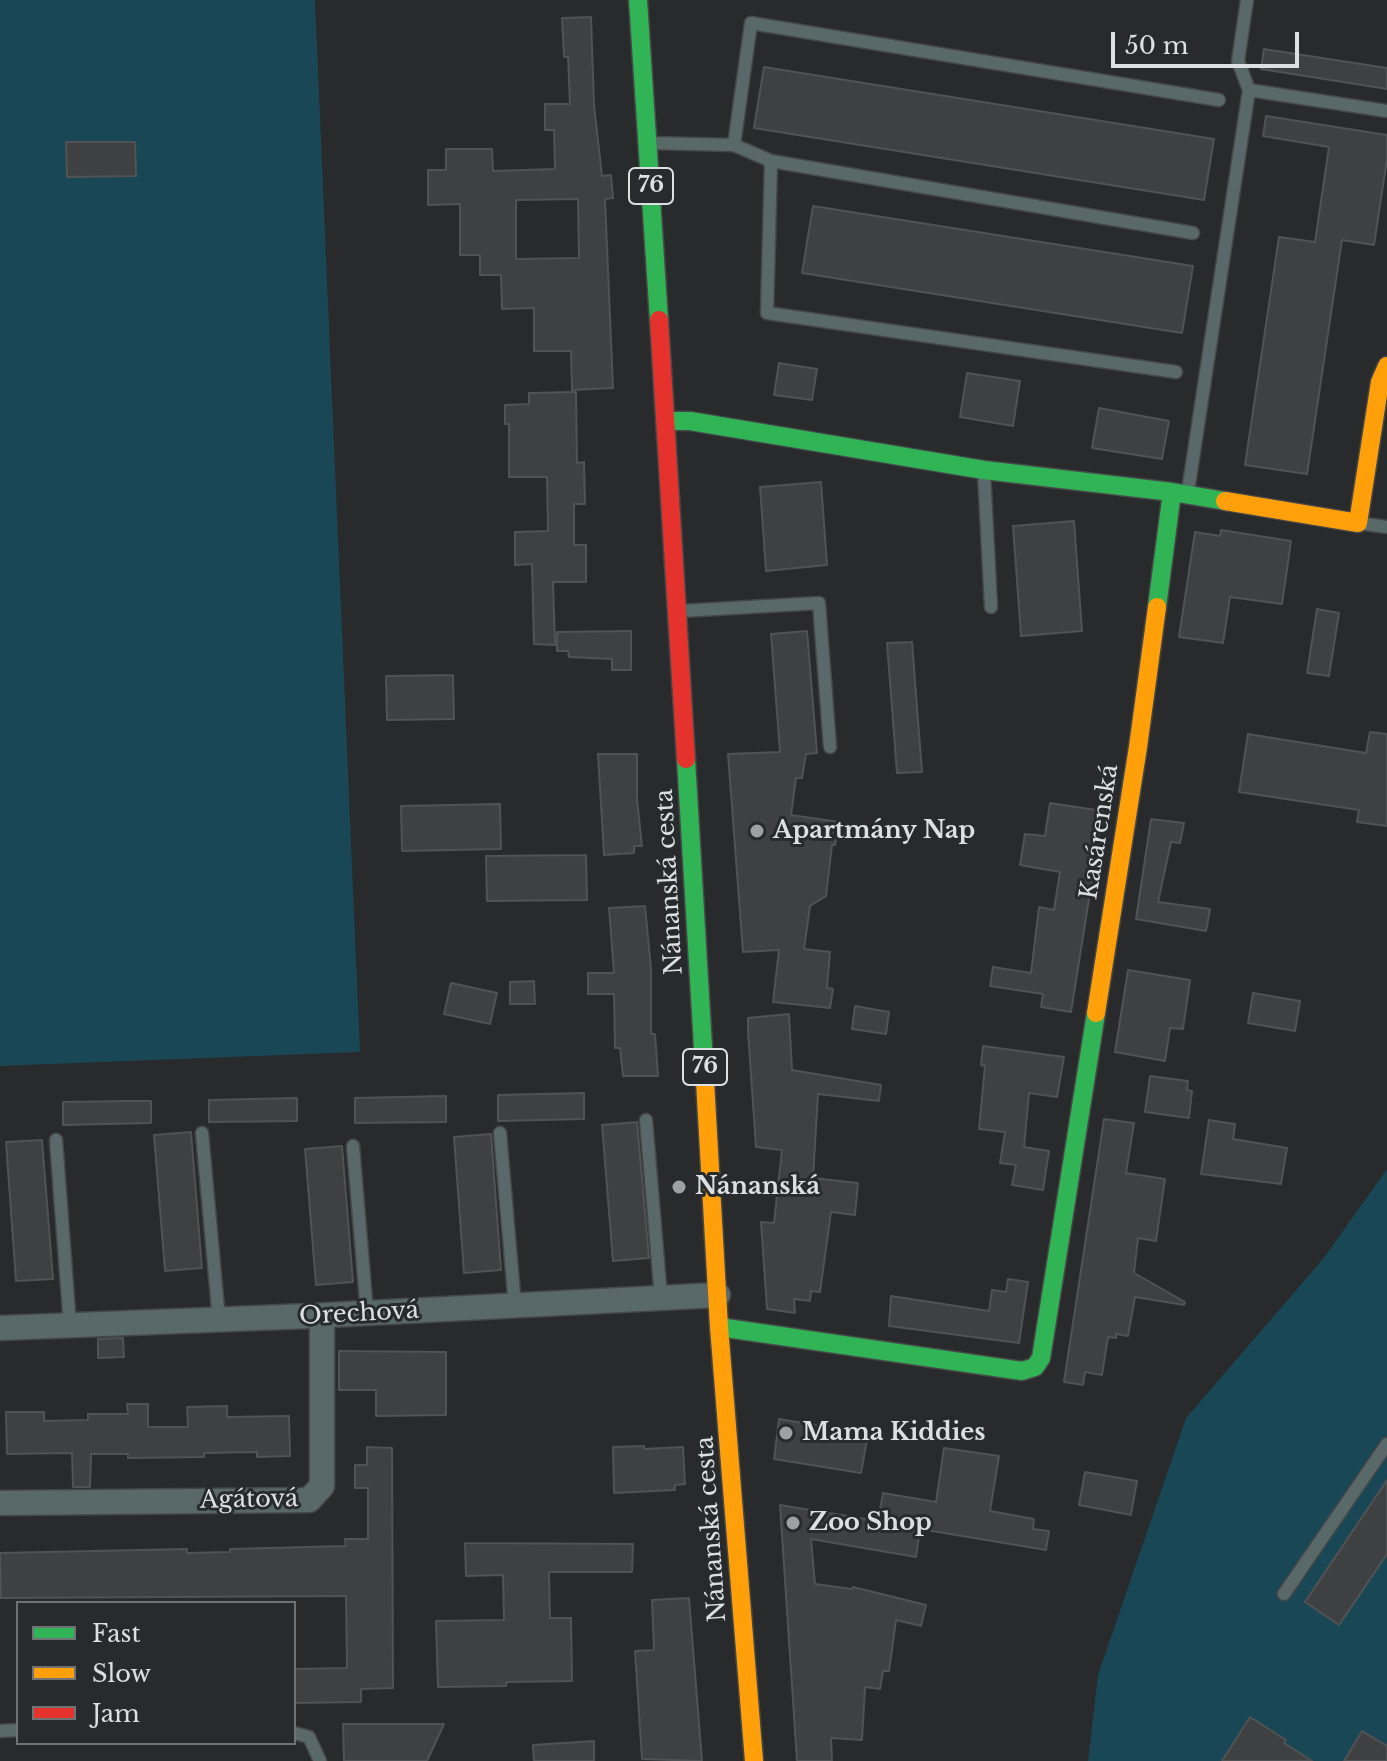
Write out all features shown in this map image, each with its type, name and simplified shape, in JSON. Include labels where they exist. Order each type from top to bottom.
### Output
[{"type":"street","name":"Nánanská cesta","points":[[638,0],[678,612],[719,1327],[754,1761]]},
{"type":"street","points":[[666,421],[690,421],[984,470],[1180,493],[1358,523],[1380,382],[1387,366]]},
{"type":"street","name":"Kasárenská","points":[[719,1327],[1022,1371],[1035,1367],[1041,1358],[1180,493]]},
{"type":"street","name":"Orechová","points":[[0,1328],[322,1316],[718,1295]]},
{"type":"street","name":"Agátová","points":[[0,1503],[309,1500],[322,1486],[322,1316]]},
{"type":"lane","points":[[1180,493],[1249,90],[1238,61],[1247,0]]},
{"type":"lane","points":[[734,145],[751,23],[1219,100]]},
{"type":"lane","points":[[1249,90],[1387,111]]},
{"type":"lane","points":[[649,143],[734,145],[771,161],[1193,233]]},
{"type":"lane","points":[[771,161],[767,313],[1176,372]]},
{"type":"lane","points":[[984,470],[991,607]]},
{"type":"lane","points":[[1358,523],[1387,527]]},
{"type":"lane","points":[[678,612],[819,603],[830,747]]},
{"type":"lane","points":[[646,1120],[661,1298]]},
{"type":"lane","points":[[202,1133],[219,1320]]},
{"type":"lane","points":[[500,1133],[515,1306]]},
{"type":"lane","points":[[56,1140],[70,1326]]},
{"type":"lane","points":[[353,1146],[367,1313]]},
{"type":"lane","points":[[1284,1594],[1387,1444]]},
{"type":"lane","points":[[296,1734],[309,1737],[320,1761]]},
{"type":"shaded area","points":[[0,0],[315,0],[360,1052],[0,1066]]},
{"type":"shaded area","points":[[1387,1169],[1387,1761],[1088,1761],[1098,1675],[1186,1418],[1323,1259]]},
{"type":"building","points":[[591,17],[594,105],[602,176],[611,175],[613,198],[605,199],[613,388],[572,390],[571,351],[534,351],[534,308],[502,309],[501,275],[480,275],[480,255],[460,255],[460,204],[428,205],[428,170],[446,170],[446,149],[492,149],[493,171],[555,169],[554,130],[545,130],[545,104],[570,104],[562,18]],"holes":[[[578,199],[579,258],[516,259],[516,200]]]},
{"type":"building","points":[[1264,49],[1387,68],[1387,89],[1261,69]]},
{"type":"building","points":[[764,67],[1214,139],[1204,200],[754,128]]},
{"type":"building","points":[[1266,116],[1387,135],[1387,159],[1374,245],[1342,240],[1307,474],[1245,465],[1279,237],[1315,242],[1329,147],[1263,136]]},
{"type":"building","points":[[66,142],[135,142],[136,176],[67,177]]},
{"type":"building","points":[[813,206],[1193,266],[1182,333],[802,273]]},
{"type":"building","points":[[779,363],[817,369],[812,400],[774,395]]},
{"type":"building","points":[[967,373],[1020,381],[1013,426],[960,417]]},
{"type":"building","points":[[576,392],[577,463],[584,462],[585,504],[574,504],[574,545],[586,545],[586,582],[553,582],[555,645],[534,644],[532,564],[515,565],[515,532],[548,531],[547,477],[509,477],[509,424],[505,424],[505,405],[529,404],[529,393]]},
{"type":"building","points":[[1099,408],[1169,421],[1162,459],[1092,448]]},
{"type":"building","points":[[821,482],[827,565],[766,571],[760,487]]},
{"type":"building","points":[[1074,521],[1082,631],[1021,636],[1013,526]]},
{"type":"building","points":[[1221,530],[1291,541],[1282,604],[1230,597],[1223,643],[1179,637],[1195,532],[1220,536]]},
{"type":"building","points":[[1317,609],[1339,613],[1329,676],[1307,673]]},
{"type":"building","points":[[631,631],[631,670],[612,670],[612,659],[569,657],[568,651],[557,651],[557,632]]},
{"type":"building","points":[[807,631],[817,753],[806,754],[802,778],[796,778],[791,815],[839,822],[835,845],[832,845],[826,896],[810,906],[804,949],[830,952],[827,988],[833,989],[830,1008],[773,1002],[779,950],[743,952],[728,754],[780,752],[771,634]]},
{"type":"building","points":[[912,642],[922,772],[897,773],[887,643]]},
{"type":"building","points":[[453,675],[454,719],[387,720],[386,676]]},
{"type":"building","points":[[1370,732],[1387,734],[1387,826],[1357,822],[1359,810],[1239,792],[1248,734],[1366,753]]},
{"type":"building","points":[[598,754],[637,754],[637,799],[642,846],[634,846],[634,853],[604,855]]},
{"type":"building","points":[[1050,803],[1103,811],[1071,1012],[1041,1007],[1043,994],[990,986],[993,967],[1031,973],[1039,907],[1054,910],[1060,872],[1020,865],[1025,834],[1045,836]]},
{"type":"building","points":[[500,804],[501,849],[402,851],[401,806]]},
{"type":"building","points":[[1151,819],[1184,823],[1180,843],[1171,842],[1158,902],[1210,909],[1206,931],[1136,919]]},
{"type":"building","points":[[586,855],[587,900],[487,901],[486,856]]},
{"type":"building","points":[[645,906],[651,969],[651,1034],[655,1034],[658,1076],[623,1076],[620,1048],[615,1048],[614,994],[588,994],[588,973],[614,973],[609,908]]},
{"type":"building","points":[[1128,970],[1190,980],[1183,1029],[1170,1028],[1165,1061],[1115,1052]]},
{"type":"building","points":[[534,981],[535,1004],[510,1004],[510,982]]},
{"type":"building","points":[[451,983],[497,993],[490,1024],[444,1014]]},
{"type":"building","points":[[1253,993],[1300,1001],[1295,1031],[1248,1023]]},
{"type":"building","points":[[855,1006],[889,1012],[886,1034],[852,1029]]},
{"type":"building","points":[[789,1014],[792,1070],[881,1085],[879,1101],[818,1094],[813,1178],[858,1183],[855,1215],[831,1212],[820,1292],[811,1291],[810,1301],[794,1299],[795,1313],[767,1309],[761,1222],[774,1223],[782,1150],[756,1147],[748,1031],[748,1018]]},
{"type":"building","points":[[983,1046],[1064,1057],[1057,1097],[1029,1093],[1024,1147],[1049,1151],[1043,1190],[1012,1185],[1016,1165],[1000,1163],[1005,1132],[979,1129],[985,1066],[981,1065]]},
{"type":"building","points":[[1150,1076],[1188,1081],[1187,1090],[1192,1091],[1189,1118],[1145,1112]]},
{"type":"building","points":[[584,1093],[584,1119],[498,1121],[498,1095]]},
{"type":"building","points":[[446,1096],[446,1122],[355,1123],[355,1098]]},
{"type":"building","points":[[297,1098],[297,1121],[209,1122],[209,1100]]},
{"type":"building","points":[[151,1101],[151,1123],[63,1125],[63,1102]]},
{"type":"building","points":[[1104,1119],[1134,1123],[1126,1173],[1165,1179],[1156,1241],[1138,1238],[1134,1273],[1185,1302],[1184,1305],[1135,1297],[1128,1336],[1116,1334],[1116,1338],[1108,1337],[1102,1375],[1085,1372],[1083,1385],[1064,1382]]},
{"type":"building","points":[[1209,1120],[1235,1124],[1233,1139],[1287,1148],[1281,1184],[1201,1174]]},
{"type":"building","points":[[637,1122],[649,1258],[613,1261],[602,1125]]},
{"type":"building","points":[[191,1132],[202,1268],[165,1271],[154,1135]]},
{"type":"building","points":[[491,1134],[501,1270],[464,1273],[454,1137]]},
{"type":"building","points":[[42,1140],[53,1279],[16,1281],[6,1142]]},
{"type":"building","points":[[342,1146],[353,1282],[316,1285],[305,1149]]},
{"type":"building","points":[[1008,1279],[1028,1282],[1019,1343],[889,1326],[891,1296],[989,1311],[992,1290],[1006,1292]]},
{"type":"building","points":[[123,1338],[124,1357],[98,1358],[98,1339]]},
{"type":"building","points":[[339,1351],[446,1352],[446,1415],[376,1416],[376,1390],[339,1390]]},
{"type":"building","points":[[127,1404],[148,1404],[148,1427],[188,1427],[187,1407],[227,1406],[227,1417],[289,1416],[290,1456],[257,1457],[257,1452],[204,1453],[204,1457],[128,1458],[128,1454],[91,1454],[90,1487],[73,1487],[72,1453],[7,1454],[6,1412],[44,1412],[44,1421],[88,1420],[88,1414],[128,1414]]},
{"type":"building","points":[[779,1419],[868,1434],[861,1473],[774,1459]]},
{"type":"building","points":[[644,1446],[644,1449],[683,1447],[685,1484],[675,1485],[675,1490],[614,1493],[613,1447]]},
{"type":"building","points":[[367,1447],[392,1448],[393,1688],[361,1689],[361,1702],[296,1703],[296,1669],[347,1668],[346,1596],[1,1598],[0,1553],[187,1549],[187,1553],[230,1552],[230,1549],[346,1546],[345,1539],[368,1539],[368,1488],[355,1488],[355,1465],[367,1465]]},
{"type":"building","points":[[944,1448],[999,1456],[990,1511],[1034,1519],[1033,1529],[1049,1531],[1046,1550],[920,1529],[916,1557],[811,1539],[815,1584],[853,1587],[926,1605],[921,1626],[896,1620],[889,1671],[883,1671],[880,1689],[865,1687],[862,1740],[831,1738],[832,1761],[797,1761],[780,1505],[878,1521],[883,1493],[936,1502]]},
{"type":"building","points":[[1085,1472],[1137,1481],[1131,1515],[1079,1505]]},
{"type":"building","points":[[1387,1480],[1387,1554],[1339,1625],[1305,1602]]},
{"type":"building","points":[[465,1543],[633,1544],[632,1572],[549,1572],[550,1618],[571,1618],[572,1681],[438,1687],[436,1621],[504,1620],[503,1575],[466,1576]]},
{"type":"building","points":[[689,1598],[702,1761],[642,1759],[635,1651],[654,1650],[652,1600]]},
{"type":"building","points":[[1250,1717],[1286,1740],[1284,1743],[1312,1761],[1222,1761]]},
{"type":"building","points":[[343,1724],[444,1724],[427,1761],[344,1761]]},
{"type":"building","points":[[1362,1731],[1387,1746],[1387,1761],[1344,1761]]},
{"type":"building","points":[[594,1741],[594,1761],[534,1761],[533,1745]]},
{"type":"traffic: fast","points":[[638,0],[659,320]]},
{"type":"traffic: fast","points":[[666,421],[690,421],[984,470],[1225,501]]},
{"type":"traffic: fast","points":[[1157,607],[1172,492]]},
{"type":"traffic: fast","points":[[686,759],[705,1081]]},
{"type":"traffic: fast","points":[[719,1327],[1022,1371],[1035,1367],[1041,1358],[1096,1013]]},
{"type":"traffic: slow","points":[[1225,501],[1358,523],[1380,382],[1387,366]]},
{"type":"traffic: slow","points":[[1096,1013],[1157,607]]},
{"type":"traffic: slow","points":[[705,1081],[719,1327],[754,1761]]},
{"type":"traffic: jam","points":[[659,320],[686,759]]},
{"type":"place","name":"Apartmány Nap","points":[[757,831]]},
{"type":"place","name":"Nánanská","points":[[679,1187]]},
{"type":"place","name":"Mama Kiddies","points":[[786,1433]]},
{"type":"place","name":"Zoo Shop","points":[[793,1523]]}]
